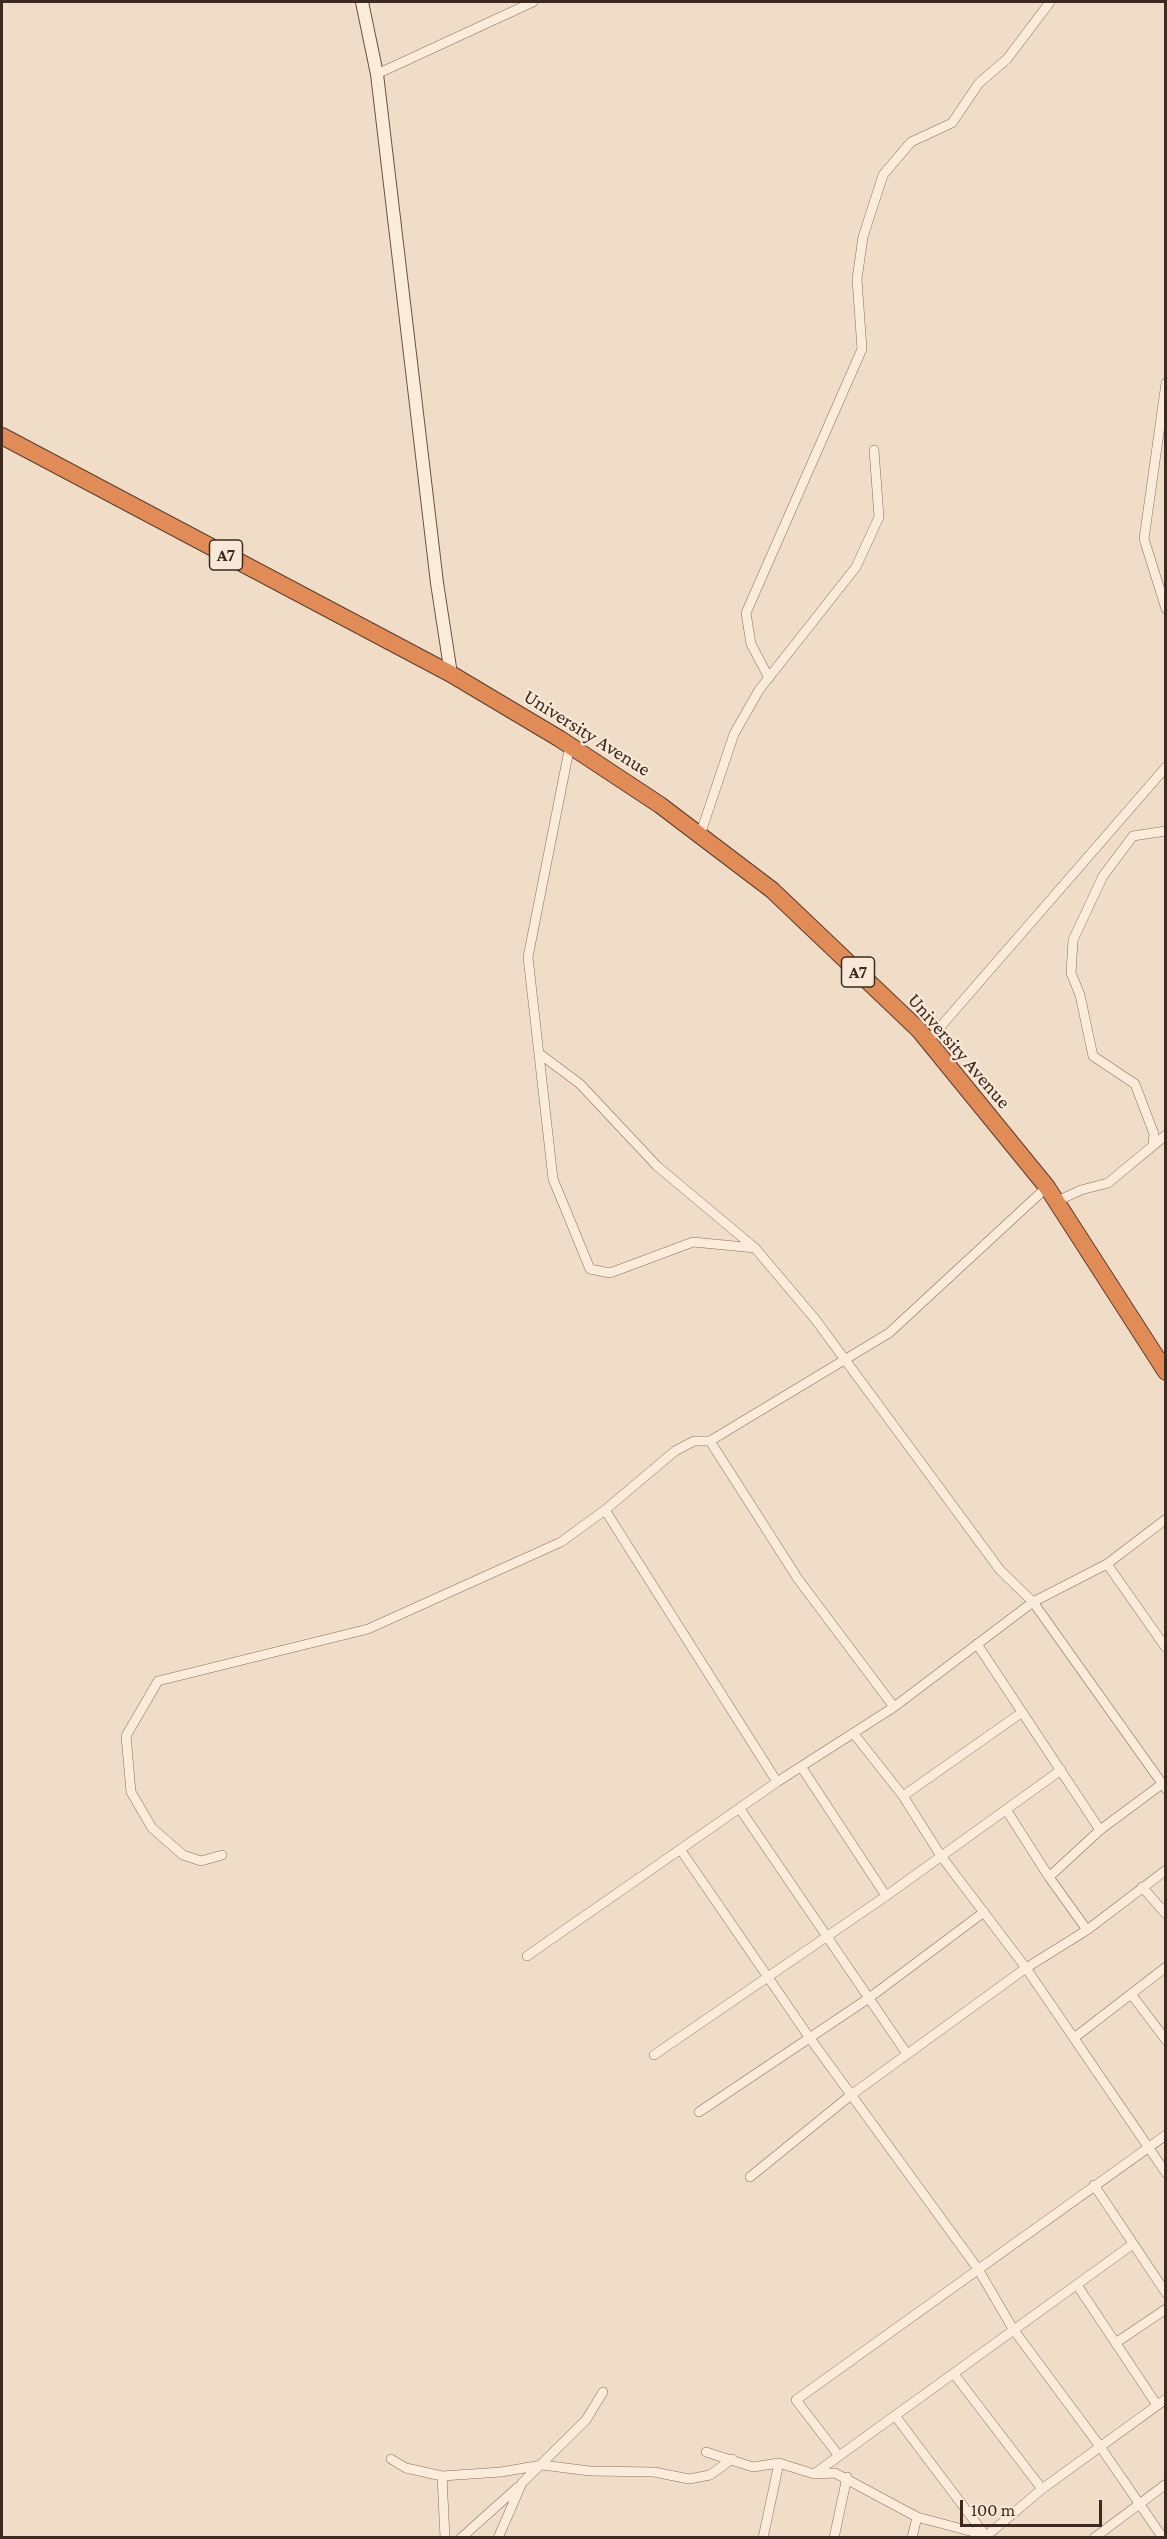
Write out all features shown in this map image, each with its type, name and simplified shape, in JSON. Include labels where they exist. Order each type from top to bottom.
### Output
[{"type":"highway","name":"A7","points":[[2,436],[451,674]]},
{"type":"highway","name":"University Avenue","points":[[451,674],[570,745],[660,805],[772,890],[927,1041],[1051,1194],[1166,1372]]},
{"type":"street","points":[[362,2],[377,74],[437,583],[451,674]]},
{"type":"street","points":[[377,74],[533,2]]},
{"type":"street","points":[[769,678],[751,644],[746,613],[862,349],[857,279],[863,237],[883,175],[911,142],[952,123],[979,83],[1007,59],[1050,2]]},
{"type":"street","points":[[1166,383],[1144,539],[1166,609]]},
{"type":"street","points":[[700,835],[734,735],[769,678],[856,567],[875,527],[879,517],[874,450]]},
{"type":"street","points":[[570,745],[528,957],[553,1179],[590,1269],[610,1273],[693,1242],[755,1248]]},
{"type":"street","points":[[927,1041],[1166,767]]},
{"type":"street","points":[[1153,1145],[1154,1134],[1135,1084],[1093,1056],[1080,995],[1071,973],[1073,940],[1090,908],[1103,876],[1133,836],[1166,831]]},
{"type":"street","points":[[540,1054],[580,1084],[657,1166],[755,1248],[845,1359],[1000,1570],[1033,1602],[1164,1787],[1100,1830],[1049,1877]]},
{"type":"street","points":[[222,1855],[201,1861],[183,1855],[152,1828],[131,1792],[126,1736],[158,1681],[368,1629],[561,1542],[605,1510],[675,1451],[694,1441],[710,1441],[890,1333],[1051,1194],[1108,1183],[1166,1135]]},
{"type":"street","points":[[710,1441],[798,1579],[894,1707]]},
{"type":"street","points":[[605,1510],[777,1782]]},
{"type":"street","points":[[527,1956],[777,1782],[894,1707],[1033,1602],[1107,1564],[1166,1519]]},
{"type":"street","points":[[1107,1564],[1166,1648]]},
{"type":"street","points":[[977,1644],[1100,1830]]},
{"type":"street","points":[[903,1796],[1021,1713]]},
{"type":"street","points":[[854,1734],[903,1796],[941,1856],[1026,1968],[1166,2174]]},
{"type":"street","points":[[802,1768],[886,1896]]},
{"type":"street","points":[[654,2055],[886,1896],[1061,1770]]},
{"type":"street","points":[[740,1809],[907,2054]]},
{"type":"street","points":[[1007,1811],[1049,1877],[1088,1930]]},
{"type":"street","points":[[680,1849],[769,1975],[809,2037],[978,2269],[1013,2329],[1100,2445],[1163,2538]]},
{"type":"street","points":[[750,2176],[851,2095],[1026,1968],[1088,1930],[1166,1870]]},
{"type":"street","points":[[1142,1887],[1166,1914]]},
{"type":"street","points":[[699,2112],[869,1998],[984,1912]]},
{"type":"street","points":[[1074,2038],[1166,1967]]},
{"type":"street","points":[[1131,1994],[1166,2040]]},
{"type":"street","points":[[839,2456],[796,2400],[1166,2135]]},
{"type":"street","points":[[1094,2185],[1166,2293]]},
{"type":"street","points":[[814,2474],[1133,2244]]},
{"type":"street","points":[[984,2536],[1100,2445],[1161,2402],[1077,2285]]},
{"type":"street","points":[[1117,2342],[1166,2309]]},
{"type":"street","points":[[954,2374],[1042,2489]]},
{"type":"street","points":[[461,2538],[542,2465],[586,2420],[603,2392]]},
{"type":"street","points":[[896,2417],[984,2536]]},
{"type":"street","points":[[706,2452],[753,2467],[779,2463],[814,2474],[835,2473],[917,2517],[984,2536]]},
{"type":"street","points":[[391,2459],[406,2468],[442,2476],[501,2472],[542,2465],[590,2471],[654,2472],[689,2479],[710,2475],[732,2459]]},
{"type":"street","points":[[763,2538],[779,2463]]},
{"type":"street","points":[[442,2476],[445,2538]]},
{"type":"street","points":[[834,2538],[846,2477]]},
{"type":"street","points":[[498,2538],[522,2483]]},
{"type":"street","points":[[1094,2538],[1166,2484]]},
{"type":"street","points":[[912,2538],[917,2517]]}]
